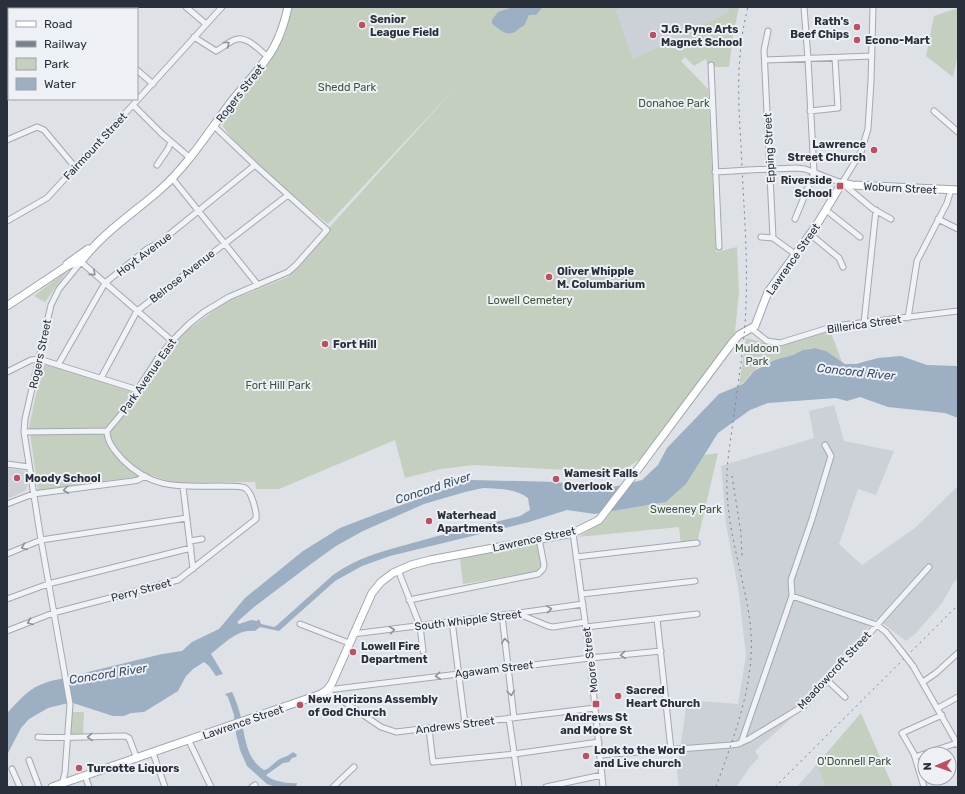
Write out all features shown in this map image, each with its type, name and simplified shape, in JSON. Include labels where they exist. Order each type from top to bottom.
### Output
[{"type":"main road","name":"Rogers Street","points":[[81,262],[93,246],[172,178],[268,57],[275,46],[284,24],[288,7]]},
{"type":"main road","name":"Woburn Street","points":[[842,183],[860,186],[955,190]]},
{"type":"main road","name":"Lawrence Street","points":[[52,787],[62,786],[85,776],[311,699],[321,694],[327,690],[332,683],[353,634],[376,588],[386,578],[398,570],[425,561],[573,533],[593,523],[604,515],[732,342],[739,335],[752,329],[757,323],[768,292],[810,234],[842,183]]},
{"type":"main road","points":[[59,271],[63,266],[93,246]]},
{"type":"main road","points":[[7,306],[59,271],[74,263],[81,262]]},
{"type":"street","points":[[186,7],[206,24]]},
{"type":"street","name":"Fairmount Street","points":[[138,100],[222,7]]},
{"type":"street","points":[[795,219],[814,173],[804,7]]},
{"type":"street","name":"Lawrence Street","points":[[842,183],[862,152],[868,129],[873,7]]},
{"type":"street","name":"Epping Street","points":[[768,31],[764,44],[773,238]]},
{"type":"street","points":[[194,37],[216,51],[233,40],[238,38],[245,39],[268,57]]},
{"type":"street","points":[[765,60],[872,56]]},
{"type":"street","points":[[810,111],[838,108],[835,58]]},
{"type":"street","points":[[711,66],[719,247]]},
{"type":"street","points":[[138,71],[153,84]]},
{"type":"street","name":"Fairmount Street","points":[[7,221],[47,198],[74,167],[138,100]]},
{"type":"street","points":[[133,105],[171,142],[189,157]]},
{"type":"street","points":[[934,111],[958,132]]},
{"type":"street","points":[[214,126],[288,195]]},
{"type":"street","points":[[7,140],[37,127],[44,130],[74,167]]},
{"type":"street","points":[[157,165],[171,142]]},
{"type":"street","name":"Hoyt Avenue","points":[[58,365],[105,283],[148,249],[160,242],[199,212],[255,165]]},
{"type":"street","points":[[716,172],[800,168],[842,183],[876,210],[891,218]]},
{"type":"street","points":[[172,178],[258,285]]},
{"type":"street","points":[[908,318],[917,261],[938,219],[955,190]]},
{"type":"street","name":"Park Avenue East","points":[[107,431],[123,412],[158,358],[172,341],[193,320],[229,297],[278,277],[290,270],[328,230],[288,195]]},
{"type":"street","name":"Belrose Avenue","points":[[101,378],[137,311],[288,195]]},
{"type":"street","points":[[826,210],[860,237]]},
{"type":"street","points":[[864,323],[876,210]]},
{"type":"street","points":[[938,219],[958,229]]},
{"type":"street","points":[[810,234],[840,258],[843,267]]},
{"type":"street","points":[[761,236],[773,238],[795,254]]},
{"type":"street","points":[[81,262],[172,341]]},
{"type":"street","name":"Rogers Street","points":[[62,786],[65,772],[70,709],[33,494],[24,432],[25,419],[51,305],[60,290],[81,262]]},
{"type":"street","name":"Billerica Street","points":[[752,329],[767,341],[780,343],[829,328],[958,311]]},
{"type":"street","points":[[7,372],[31,360],[39,359],[138,390]]},
{"type":"street","points":[[24,432],[107,431],[110,442],[121,457],[131,467],[144,476],[164,484],[183,487],[193,569]]},
{"type":"street","points":[[740,743],[792,596],[791,580],[831,456],[826,445]]},
{"type":"street","points":[[7,464],[29,467]]},
{"type":"street","points":[[7,504],[33,494],[133,481],[144,476]]},
{"type":"street","name":"Perry Street","points":[[7,631],[53,613],[175,581],[183,577],[253,522],[256,517],[249,492],[243,487],[183,487]]},
{"type":"street","points":[[7,554],[41,540],[187,518]]},
{"type":"street","name":"Moore Street","points":[[573,533],[590,658],[603,787]]},
{"type":"street","points":[[190,541],[202,539]]},
{"type":"street","points":[[409,600],[534,575],[541,572],[544,565],[539,539]]},
{"type":"street","points":[[576,557],[697,543]]},
{"type":"street","points":[[7,599],[48,584],[191,548]]},
{"type":"street","name":"Meadowcroft Street","points":[[600,755],[723,746],[740,743],[801,708],[929,567]]},
{"type":"street","points":[[398,570],[420,626],[423,652]]},
{"type":"street","points":[[582,594],[695,581]]},
{"type":"street","points":[[792,596],[877,625],[886,632],[913,666],[958,744],[915,757]]},
{"type":"street","name":"South Whipple Street","points":[[353,634],[583,604]]},
{"type":"street","points":[[519,613],[538,623],[553,627],[657,619],[697,614]]},
{"type":"street","points":[[502,615],[508,667],[514,754],[520,787]]},
{"type":"street","points":[[657,619],[662,651],[671,750]]},
{"type":"street","points":[[452,621],[465,724]]},
{"type":"street","points":[[300,624],[350,643]]},
{"type":"street","name":"Agawam Street","points":[[327,690],[508,667],[662,651]]},
{"type":"street","points":[[923,682],[936,673],[958,653]]},
{"type":"street","points":[[827,680],[845,697]]},
{"type":"street","name":"Andrews Street","points":[[327,690],[330,694],[337,697],[381,727],[387,730],[401,732],[595,708]]},
{"type":"street","points":[[938,708],[958,697]]},
{"type":"street","points":[[924,787],[915,757],[902,733],[942,715]]},
{"type":"street","points":[[429,728],[433,762],[514,754],[599,742]]},
{"type":"street","points":[[38,738],[67,739],[126,736],[129,738],[137,759]]},
{"type":"street","points":[[189,740],[211,787]]},
{"type":"street","points":[[153,753],[165,787]]},
{"type":"street","points":[[29,760],[39,787]]},
{"type":"street","points":[[334,787],[354,766]]},
{"type":"street","points":[[12,769],[20,787]]},
{"type":"street","points":[[546,787],[602,775]]},
{"type":"street","points":[[85,776],[89,787]]},
{"type":"shaded area","name":"J.G. Pyne Arts Magnet School","points":[[625,7],[727,7],[729,12],[633,59],[616,10]]},
{"type":"shaded area","points":[[834,405],[844,441],[894,451],[876,495],[858,489],[839,544],[862,565],[915,528],[958,486],[958,579],[954,582],[942,603],[915,634],[906,641],[876,618],[798,712],[755,751],[759,757],[736,787],[679,787],[677,772],[687,700],[738,704],[746,656],[739,593],[726,524],[721,466],[814,438],[809,411]]},
{"type":"shaded area","name":"Moody School","points":[[7,468],[25,471],[28,485],[25,491],[7,499]]},
{"type":"shaded area","points":[[817,764],[825,787],[797,787]]},
{"type":"green space","points":[[292,7],[625,7],[616,10],[633,59],[729,12],[727,7],[739,7],[733,35],[729,67],[714,67],[714,64],[707,64],[706,59],[694,66],[685,57],[681,61],[708,89],[716,252],[737,247],[739,291],[735,332],[642,458],[628,467],[618,470],[567,470],[474,465],[441,469],[405,478],[395,440],[279,489],[256,489],[255,482],[180,483],[164,480],[151,475],[38,490],[29,427],[42,367],[47,364],[138,394],[164,355],[186,331],[224,303],[288,277],[327,230],[457,86],[328,224],[253,161],[220,122],[230,107],[277,50],[286,31]]},
{"type":"green space","points":[[958,8],[958,54],[953,77],[926,56],[934,16]]},
{"type":"green space","points":[[69,269],[45,302],[34,296]]},
{"type":"green space","name":"Muldoon Park","points":[[830,330],[842,362],[822,349],[809,348],[791,356],[762,365],[739,386],[746,338],[775,347]]},
{"type":"green space","name":"Sweeney Park","points":[[718,453],[697,543],[681,545],[679,527],[578,537],[604,521],[612,511],[666,502],[686,484],[704,455]]},
{"type":"green space","points":[[537,543],[541,565],[540,569],[535,572],[463,584],[460,559]]},
{"type":"green space","points":[[72,712],[84,712],[83,734],[71,735]]},
{"type":"green space","name":"O'Donnell Park","points":[[861,713],[893,787],[825,787],[817,764]]},
{"type":"water","points":[[513,7],[542,8],[536,15],[529,15],[524,26],[510,34],[492,24],[492,20],[498,12]]},
{"type":"water","name":"Concord River","points":[[815,348],[826,351],[845,364],[856,364],[878,358],[901,356],[927,365],[958,366],[958,418],[945,413],[888,407],[860,397],[847,401],[836,398],[768,403],[750,410],[718,433],[686,484],[666,502],[595,514],[567,510],[529,522],[390,556],[362,566],[335,581],[279,631],[260,627],[255,631],[242,632],[226,642],[211,654],[223,674],[216,676],[204,662],[193,669],[186,676],[178,691],[144,712],[131,713],[124,716],[113,716],[73,703],[48,708],[29,719],[21,728],[7,755],[7,713],[35,687],[88,672],[162,654],[182,651],[192,642],[219,629],[245,598],[303,551],[340,528],[471,480],[557,482],[593,490],[624,485],[642,480],[658,465],[667,448],[719,394],[743,384],[754,371],[775,360],[793,355],[803,350]],"holes":[[[483,488],[518,492],[528,498],[530,510],[520,516],[464,529],[379,552],[351,564],[333,575],[274,627],[261,624],[259,619],[257,621],[251,620],[239,624],[237,622],[254,607],[311,564],[336,546],[363,531],[424,504]]]},
{"type":"water","points":[[232,692],[239,711],[247,747],[253,760],[264,770],[293,752],[297,755],[296,757],[292,758],[289,762],[283,763],[266,775],[280,782],[297,783],[296,787],[276,787],[267,784],[247,766],[240,750],[236,734],[234,715],[228,697],[225,694]]},
{"type":"railway","points":[[716,787],[743,706],[750,665],[751,644],[750,622],[730,522],[727,480],[728,455],[741,362],[745,318],[746,244],[739,110],[739,76],[741,42],[748,7]]},
{"type":"railway","points":[[732,476],[741,533],[742,557]]},
{"type":"railway","points":[[775,787],[958,605]]},
{"type":"place","name":"Senior League Field","points":[[362,25]]},
{"type":"place","name":"Rath's Beef Chips","points":[[857,27]]},
{"type":"place","name":"J.G. Pyne Arts Magnet School","points":[[653,35]]},
{"type":"place","name":"Econo-Mart","points":[[857,40]]},
{"type":"place","name":"Lawrence Street Church","points":[[874,150]]},
{"type":"place","name":"Riverside School","points":[[840,186]]},
{"type":"place","name":"Oliver Whipple M. Columbarium","points":[[549,277]]},
{"type":"place","name":"Fort Hill","points":[[325,344]]},
{"type":"place","name":"Moody School","points":[[17,478]]},
{"type":"place","name":"Wamesit Falls Overlook","points":[[556,479]]},
{"type":"place","name":"Waterhead Apartments","points":[[429,521]]},
{"type":"place","name":"Lowell Fire Department","points":[[353,652]]},
{"type":"place","name":"Sacred Heart Church","points":[[618,696]]},
{"type":"place","name":"Andrews St and Moore St","points":[[596,704]]},
{"type":"place","name":"New Horizons Assembly of God Church","points":[[300,705]]},
{"type":"place","name":"Look to the Word and Live church","points":[[586,756]]},
{"type":"place","name":"Turcotte Liquors","points":[[79,768]]},
{"type":"park label","name":"Shedd Park","points":[[347,87]]},
{"type":"park label","name":"Donahoe Park","points":[[674,103]]},
{"type":"park label","name":"Lowell Cemetery","points":[[530,300]]},
{"type":"park label","name":"Fort Hill Park","points":[[278,385]]}]
